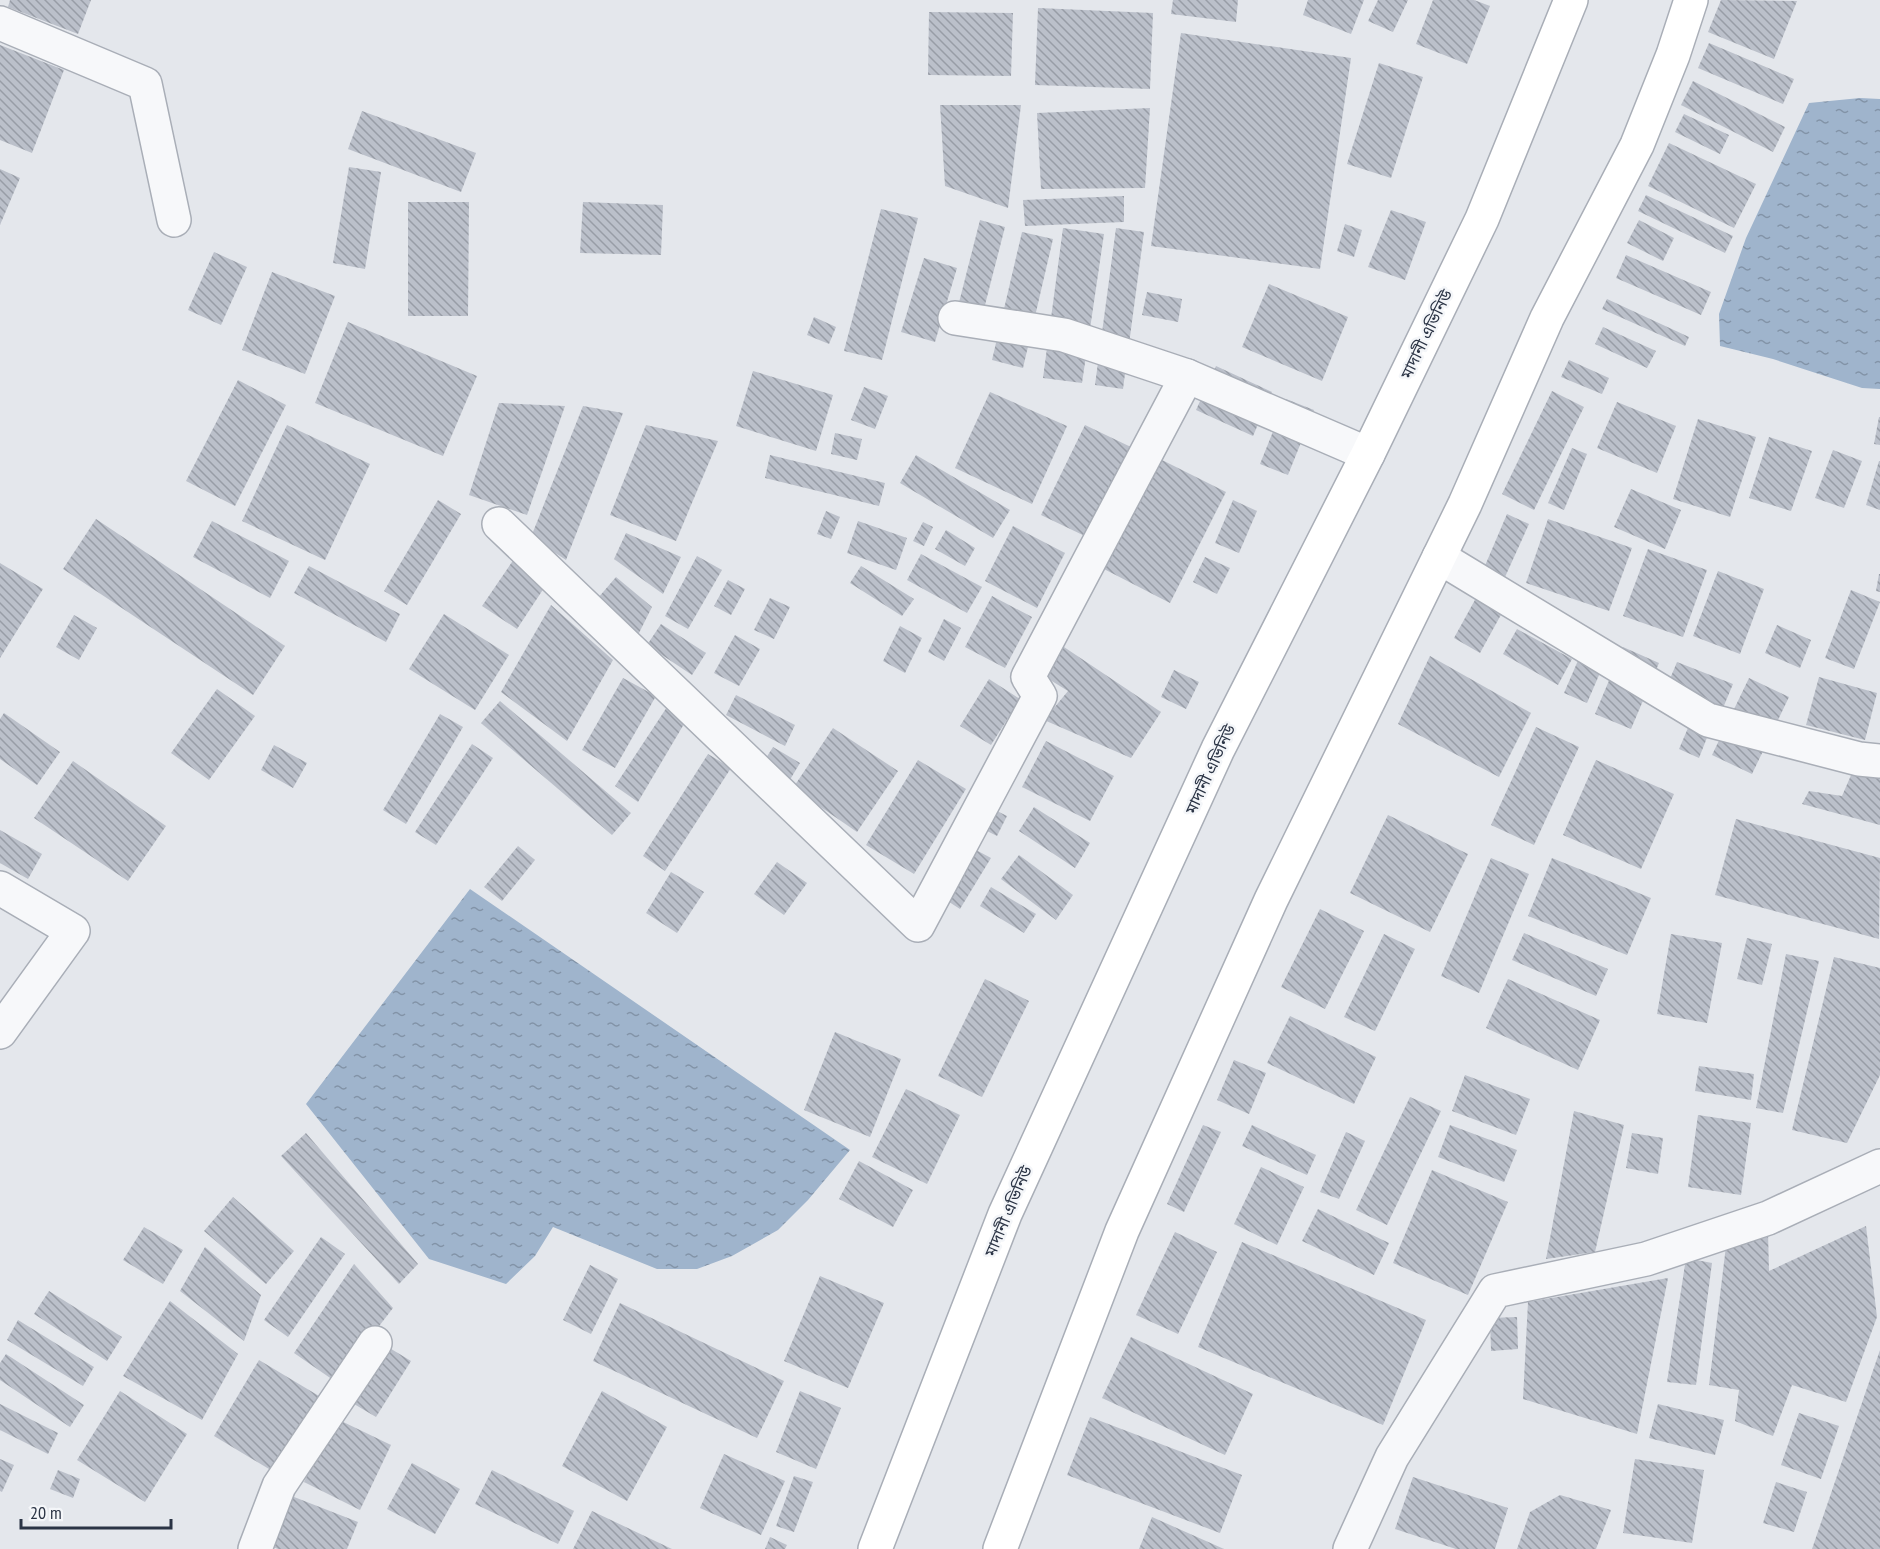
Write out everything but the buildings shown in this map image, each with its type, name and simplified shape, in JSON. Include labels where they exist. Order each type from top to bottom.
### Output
[{"type":"main road","name":"মাদানী এভিনিউ","points":[[875,1549],[1005,1214],[1218,749],[1368,454],[1482,219],[1571,0]]},
{"type":"main road","points":[[1000,1549],[1122,1231],[1271,900],[1465,504],[1547,318],[1636,145],[1673,55],[1691,0]]},
{"type":"street","points":[[0,23],[145,84],[174,220]]},
{"type":"street","points":[[955,318],[1064,335],[1187,376],[1368,454]]},
{"type":"street","points":[[499,524],[918,925],[1040,696],[1028,677],[1187,376]]},
{"type":"street","points":[[1439,557],[1708,720],[1859,759],[1880,761]]},
{"type":"street","points":[[0,888],[74,931],[0,1032]]},
{"type":"street","points":[[1350,1549],[1392,1458],[1495,1291],[1646,1259],[1768,1218],[1880,1166]]},
{"type":"street","points":[[255,1549],[279,1486],[375,1342]]},
{"type":"water","points":[[1860,98],[1880,99],[1880,389],[1862,388],[1773,359],[1720,346],[1719,314],[1746,238],[1809,103]]},
{"type":"water","points":[[470,889],[850,1150],[808,1200],[778,1230],[732,1256],[697,1269],[657,1269],[553,1227],[535,1256],[506,1284],[429,1259],[306,1104]]}]
